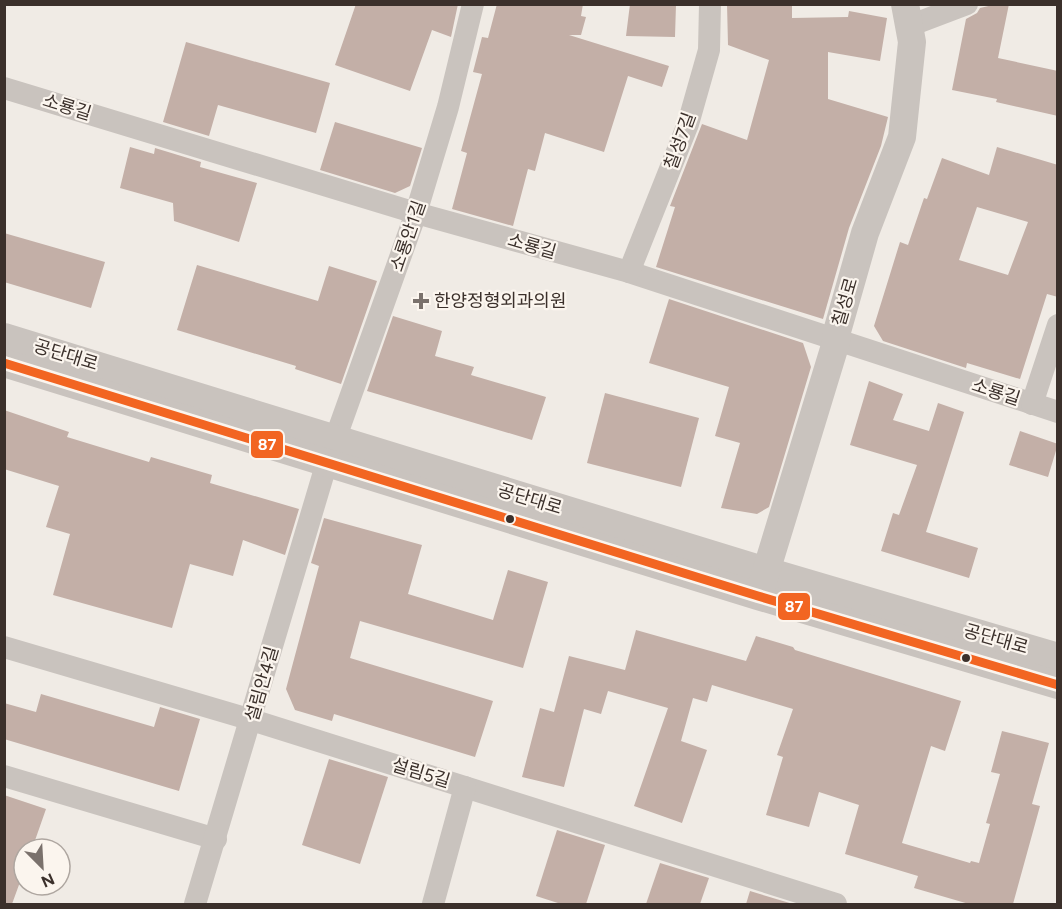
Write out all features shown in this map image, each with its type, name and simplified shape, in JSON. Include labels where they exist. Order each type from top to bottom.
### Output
[{"type":"street","name":"소룡안1길","points":[[331,451],[416,213],[448,107],[473,4]]},
{"type":"street","name":"칠성7길","points":[[629,273],[688,124],[709,51],[710,4]]},
{"type":"street","points":[[907,15],[967,4]]},
{"type":"street","name":"칠성로","points":[[762,584],[837,339],[836,335],[865,233],[902,136],[912,42],[907,15]]},
{"type":"street","name":"소룡길","points":[[4,88],[416,213],[629,273],[1058,412]]},
{"type":"street","points":[[1032,404],[1058,325]]},
{"type":"street","name":"공단대로","points":[[4,337],[331,451],[762,584],[1058,685]]},
{"type":"street","name":"공단대로","points":[[4,363],[331,451]]},
{"type":"street","name":"설림안4길","points":[[195,904],[331,451]]},
{"type":"street","name":"공단대로","points":[[762,584],[1058,657]]},
{"type":"street","name":"설림5길","points":[[4,647],[252,720],[836,904]]},
{"type":"street","points":[[4,776],[216,839]]},
{"type":"street","points":[[433,904],[465,787]]},
{"type":"building","points":[[356,4],[458,4],[451,37],[432,30],[410,91],[335,65]]},
{"type":"building","points":[[497,4],[583,4],[581,16],[586,17],[581,35],[569,35],[669,66],[662,87],[628,76],[604,152],[545,133],[535,171],[528,169],[513,226],[452,209],[467,153],[461,151],[482,74],[473,72],[482,37],[488,38]]},
{"type":"building","points":[[630,4],[676,4],[675,37],[626,36]]},
{"type":"building","points":[[727,4],[792,4],[792,18],[848,17],[849,11],[887,18],[880,61],[828,52],[828,99],[888,117],[881,146],[849,228],[823,319],[656,267],[675,207],[670,206],[702,124],[747,140],[769,60],[728,45]]},
{"type":"building","points":[[1009,4],[998,58],[1058,71],[1058,116],[996,102],[997,99],[952,90],[966,19],[977,13],[980,8]]},
{"type":"building","points":[[186,42],[330,83],[316,133],[218,105],[209,136],[163,122]]},
{"type":"building","points":[[335,122],[422,148],[410,186],[395,193],[320,170]]},
{"type":"building","points":[[130,147],[154,154],[155,148],[201,162],[200,167],[257,183],[239,242],[174,221],[173,203],[120,188]]},
{"type":"building","points":[[997,147],[1058,165],[1058,297],[1047,294],[1020,379],[967,363],[966,368],[883,341],[874,326],[900,242],[908,245],[924,198],[927,199],[942,158],[989,175]],"holes":[[[977,207],[1028,222],[1008,275],[959,260]]]},
{"type":"building","points":[[4,233],[105,262],[91,308],[4,282]]},
{"type":"building","points":[[197,265],[318,301],[329,266],[377,281],[341,384],[295,369],[296,366],[177,330]]},
{"type":"building","points":[[669,299],[803,343],[811,367],[769,507],[757,514],[721,508],[740,443],[715,436],[729,387],[649,363]]},
{"type":"building","points":[[393,316],[442,331],[435,356],[474,367],[471,375],[546,397],[532,440],[367,391]]},
{"type":"building","points":[[869,381],[903,394],[893,420],[929,431],[938,403],[964,412],[926,532],[978,548],[969,578],[881,551],[893,513],[899,515],[917,465],[850,445]]},
{"type":"building","points":[[605,393],[699,418],[681,487],[587,463]]},
{"type":"building","points":[[4,410],[69,432],[67,437],[149,462],[151,457],[212,475],[210,483],[299,509],[285,555],[243,540],[233,576],[190,564],[172,628],[53,595],[70,534],[46,527],[59,486],[4,469]]},
{"type":"building","points":[[1020,431],[1058,444],[1048,477],[1009,465]]},
{"type":"building","points":[[324,518],[422,545],[408,594],[493,620],[508,570],[548,582],[523,668],[360,621],[350,658],[493,701],[475,757],[334,714],[332,721],[295,710],[286,689],[319,566],[311,563]]},
{"type":"building","points":[[636,630],[746,661],[756,636],[961,701],[945,751],[931,746],[902,843],[970,863],[971,861],[979,863],[990,824],[986,823],[1000,774],[991,772],[1002,731],[1049,743],[1032,804],[1040,806],[1013,904],[969,904],[914,888],[918,876],[845,854],[859,805],[819,792],[809,827],[766,815],[783,757],[777,755],[793,709],[712,685],[707,702],[693,698],[681,741],[707,750],[682,823],[634,806],[668,708],[608,691],[601,714],[584,709],[564,787],[522,777],[540,708],[554,712],[569,656],[625,670]]},
{"type":"building","points":[[41,694],[154,727],[160,707],[200,719],[179,791],[4,739],[4,703],[36,712]]},
{"type":"building","points":[[329,759],[388,777],[360,864],[302,845]]},
{"type":"building","points":[[4,795],[46,809],[36,837],[12,837],[12,897],[15,897],[12,904],[4,904]]},
{"type":"building","points":[[557,830],[605,845],[586,904],[561,904],[536,896]]},
{"type":"building","points":[[660,863],[709,878],[700,904],[646,904]]},
{"type":"building","points":[[750,891],[793,904],[746,904]]},
{"type":"transit line","name":"87","points":[[4,363],[758,596],[1058,685]]},
{"type":"place","name":"한양정형외과의원","points":[[421,301]]}]
